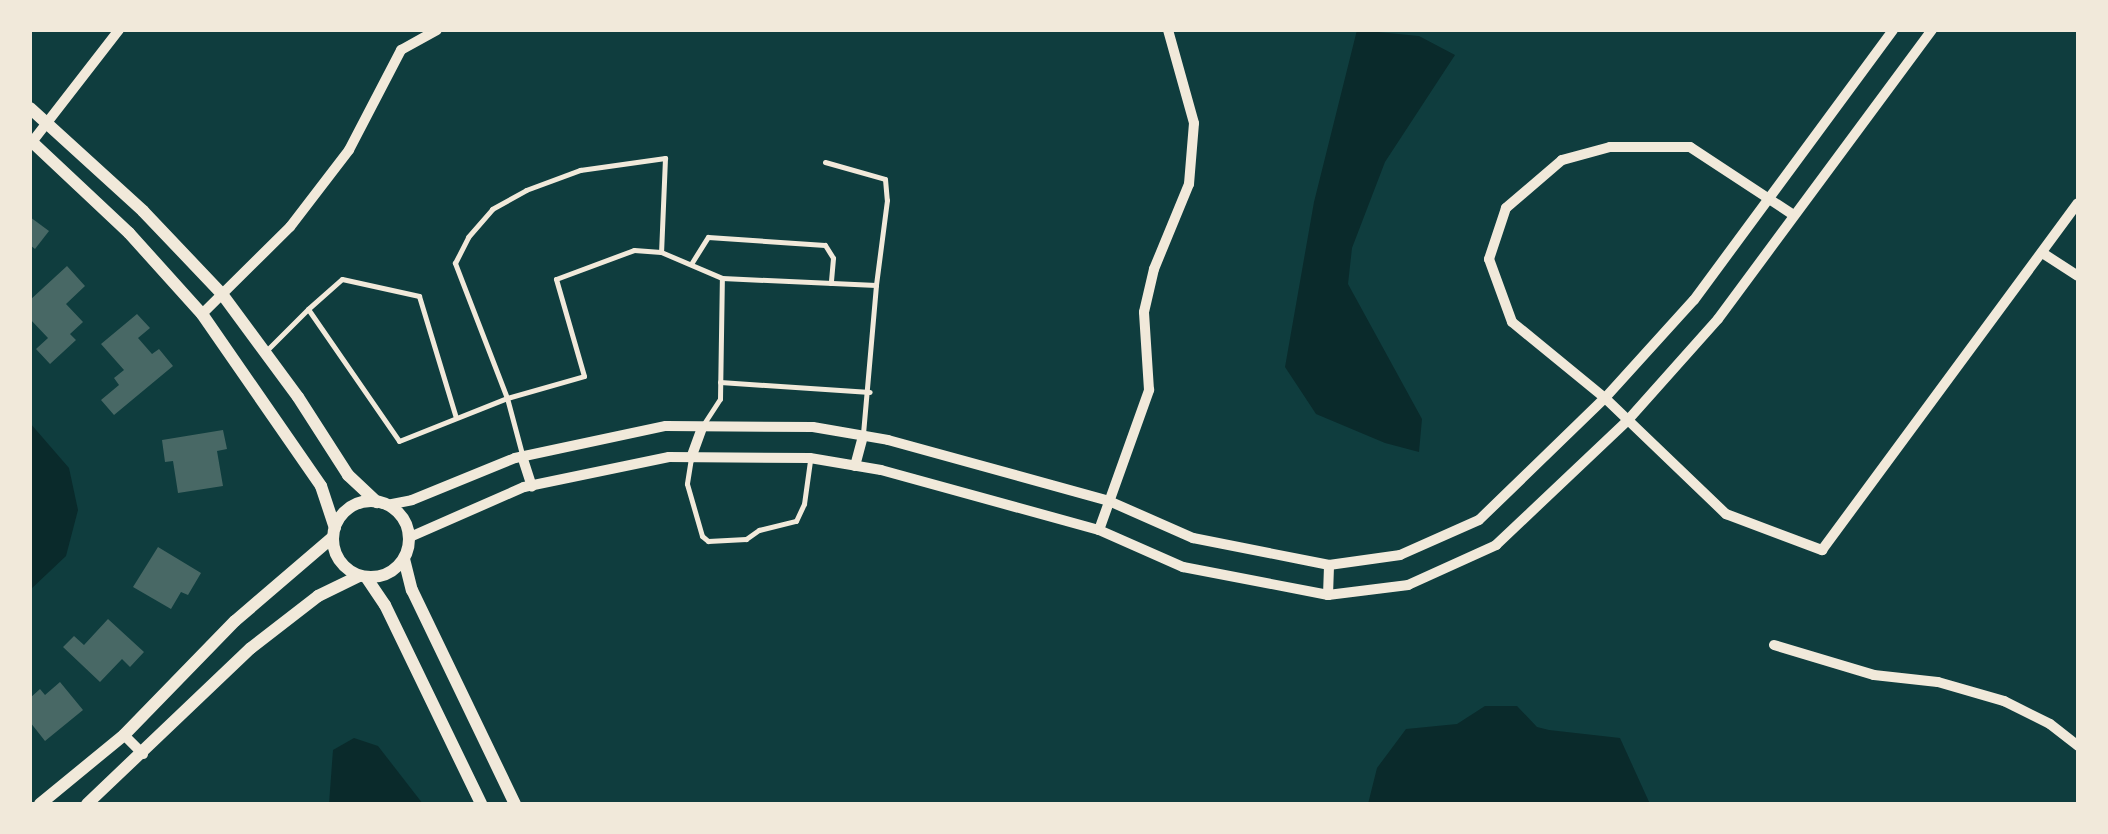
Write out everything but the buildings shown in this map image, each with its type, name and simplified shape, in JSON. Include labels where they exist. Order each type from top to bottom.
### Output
[{"type":"street","points":[[118,30],[31,141],[129,232],[202,314],[321,486],[341,564],[363,576],[385,605],[481,804]]},
{"type":"street","points":[[202,314],[290,226],[350,150],[401,50],[437,30]]},
{"type":"street","points":[[1098,530],[1148,390],[1144,312],[1154,269],[1189,184],[1194,124],[1168,30]]},
{"type":"street","points":[[40,804],[124,735],[235,621],[334,532],[352,507],[412,500],[522,456],[666,426],[813,427],[863,436],[1109,500],[1192,538],[1329,564],[1400,556],[1479,520],[1606,398],[1694,300],[1893,30]]},
{"type":"street","points":[[410,537],[532,486],[669,457],[810,458],[855,466],[1098,530],[1183,567],[1328,596],[1408,585],[1496,545],[1628,420],[1718,319],[1792,214],[1932,30]]},
{"type":"street","points":[[30,108],[222,294],[348,475],[402,516],[410,537],[404,560],[412,590],[515,804]]},
{"type":"street","points":[[1792,214],[1690,147],[1610,147],[1562,160],[1506,208],[1490,260],[1512,322],[1606,398],[1726,514],[1822,550],[2078,203]]},
{"type":"street","points":[[2044,254],[2078,276]]},
{"type":"street","points":[[692,458],[702,427]]},
{"type":"street","points":[[855,466],[863,436]]},
{"type":"street","points":[[522,456],[532,486]]},
{"type":"street","points":[[87,804],[251,648],[318,596],[363,576],[382,576],[404,560]]},
{"type":"street","points":[[1328,596],[1329,564]]},
{"type":"street","points":[[1774,645],[1874,675],[1938,682],[2004,701],[2050,724],[2078,746]]},
{"type":"street","points":[[124,735],[143,754]]},
{"type":"lane","points":[[522,456],[508,398],[455,263],[468,237],[492,209],[526,190],[580,170],[665,158],[661,252]]},
{"type":"lane","points":[[825,162],[885,179],[887,200],[863,436]]},
{"type":"lane","points":[[691,264],[708,237],[826,245],[833,258],[831,283]]},
{"type":"lane","points":[[308,309],[399,441],[508,398],[584,376],[556,278],[634,250],[661,252],[722,278],[876,285]]},
{"type":"lane","points":[[702,427],[720,398],[722,278]]},
{"type":"lane","points":[[265,352],[342,280],[419,296],[456,418]]},
{"type":"lane","points":[[720,382],[870,392]]},
{"type":"lane","points":[[692,458],[687,484],[702,536],[708,542],[746,539],[760,530],[796,521],[804,504],[810,458]]},
{"type":"water","points":[[1357,30],[1419,36],[1455,55],[1385,162],[1352,248],[1348,284],[1422,419],[1419,452],[1385,443],[1316,414],[1285,367],[1314,202]]},
{"type":"water","points":[[30,423],[69,468],[78,510],[66,556],[30,590]]},
{"type":"water","points":[[1485,706],[1517,706],[1537,727],[1549,730],[1620,738],[1650,804],[1368,804],[1377,768],[1406,729],[1457,724]]},
{"type":"water","points":[[354,738],[378,746],[423,804],[329,804],[333,750]]}]
